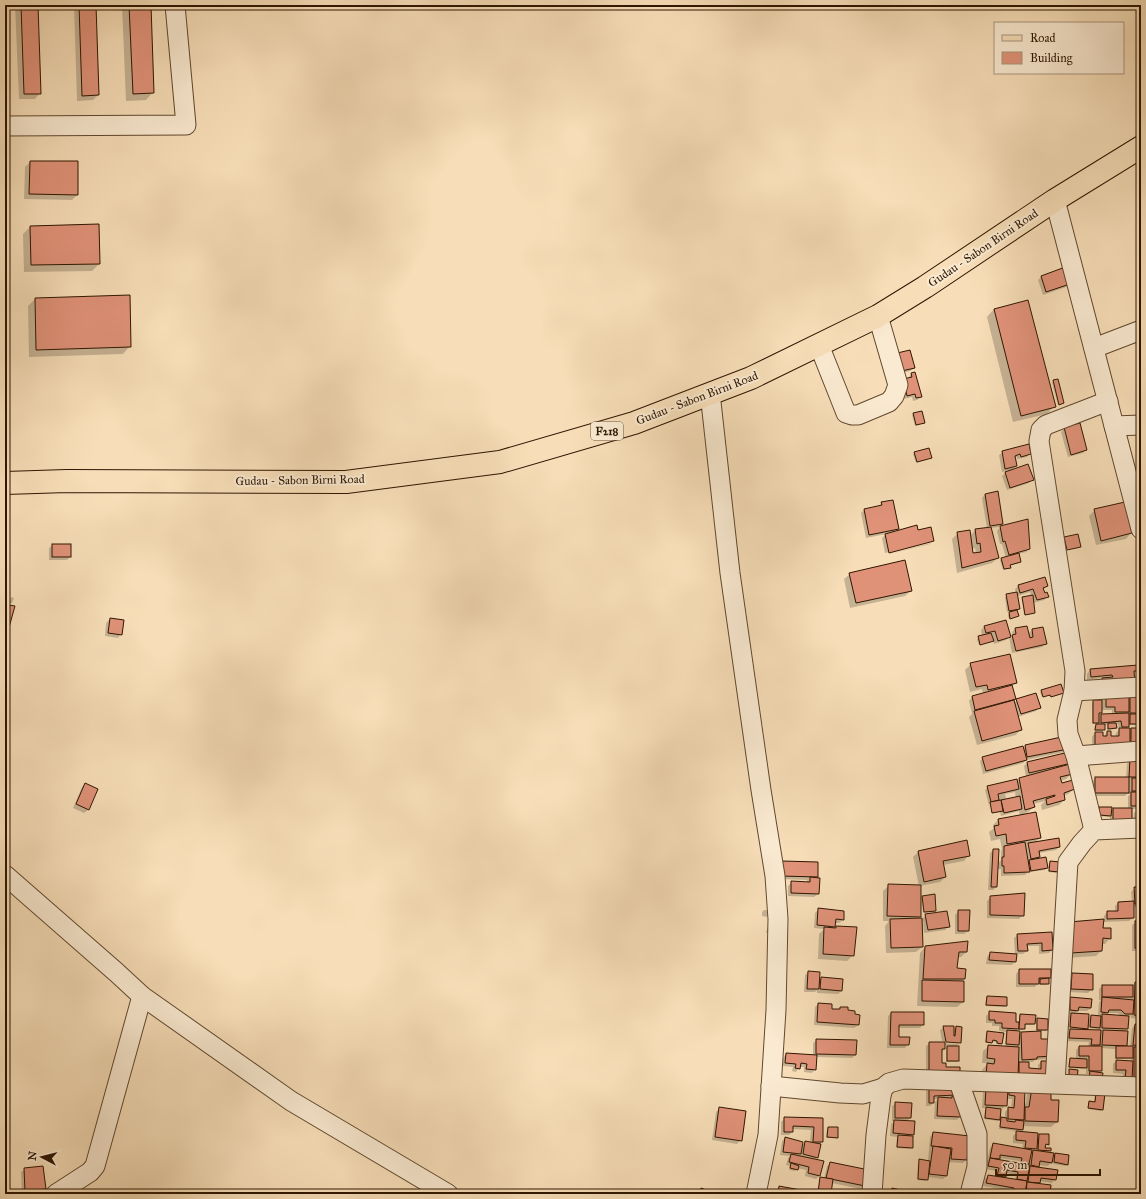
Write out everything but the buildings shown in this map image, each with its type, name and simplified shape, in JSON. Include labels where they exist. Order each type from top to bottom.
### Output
[{"type":"main road","name":"Gudau - Sabon Birni Road","points":[[5,483],[67,481],[346,482],[500,462],[634,423],[751,378],[878,316],[926,287],[1055,200],[1141,147]]},
{"type":"street","points":[[5,126],[186,125],[175,5]]},
{"type":"street","points":[[1055,200],[1141,529]]},
{"type":"street","points":[[819,345],[846,413],[858,415],[889,402],[894,396],[898,385],[878,316]]},
{"type":"street","points":[[1094,348],[1141,330]]},
{"type":"street","points":[[710,393],[730,573],[761,790],[776,876],[778,934],[776,1010],[768,1135],[756,1194]]},
{"type":"street","points":[[1094,830],[1076,756],[1068,734],[1067,720],[1074,691],[1075,671],[1039,441],[1041,430],[1046,425],[1108,402]]},
{"type":"street","points":[[1114,426],[1141,425]]},
{"type":"street","points":[[1074,691],[1141,687]]},
{"type":"street","points":[[1076,756],[1141,751]]},
{"type":"street","points":[[1054,1083],[1068,862],[1094,830],[1141,828]]},
{"type":"street","points":[[5,875],[142,996],[291,1101],[448,1194]]},
{"type":"street","points":[[56,1194],[90,1172],[95,1166],[142,996]]},
{"type":"street","points":[[771,1086],[863,1094],[883,1088],[889,1083],[903,1079],[1141,1087]]},
{"type":"street","points":[[959,1082],[977,1134],[977,1167],[970,1194]]},
{"type":"street","points":[[872,1194],[876,1135],[883,1088]]}]
